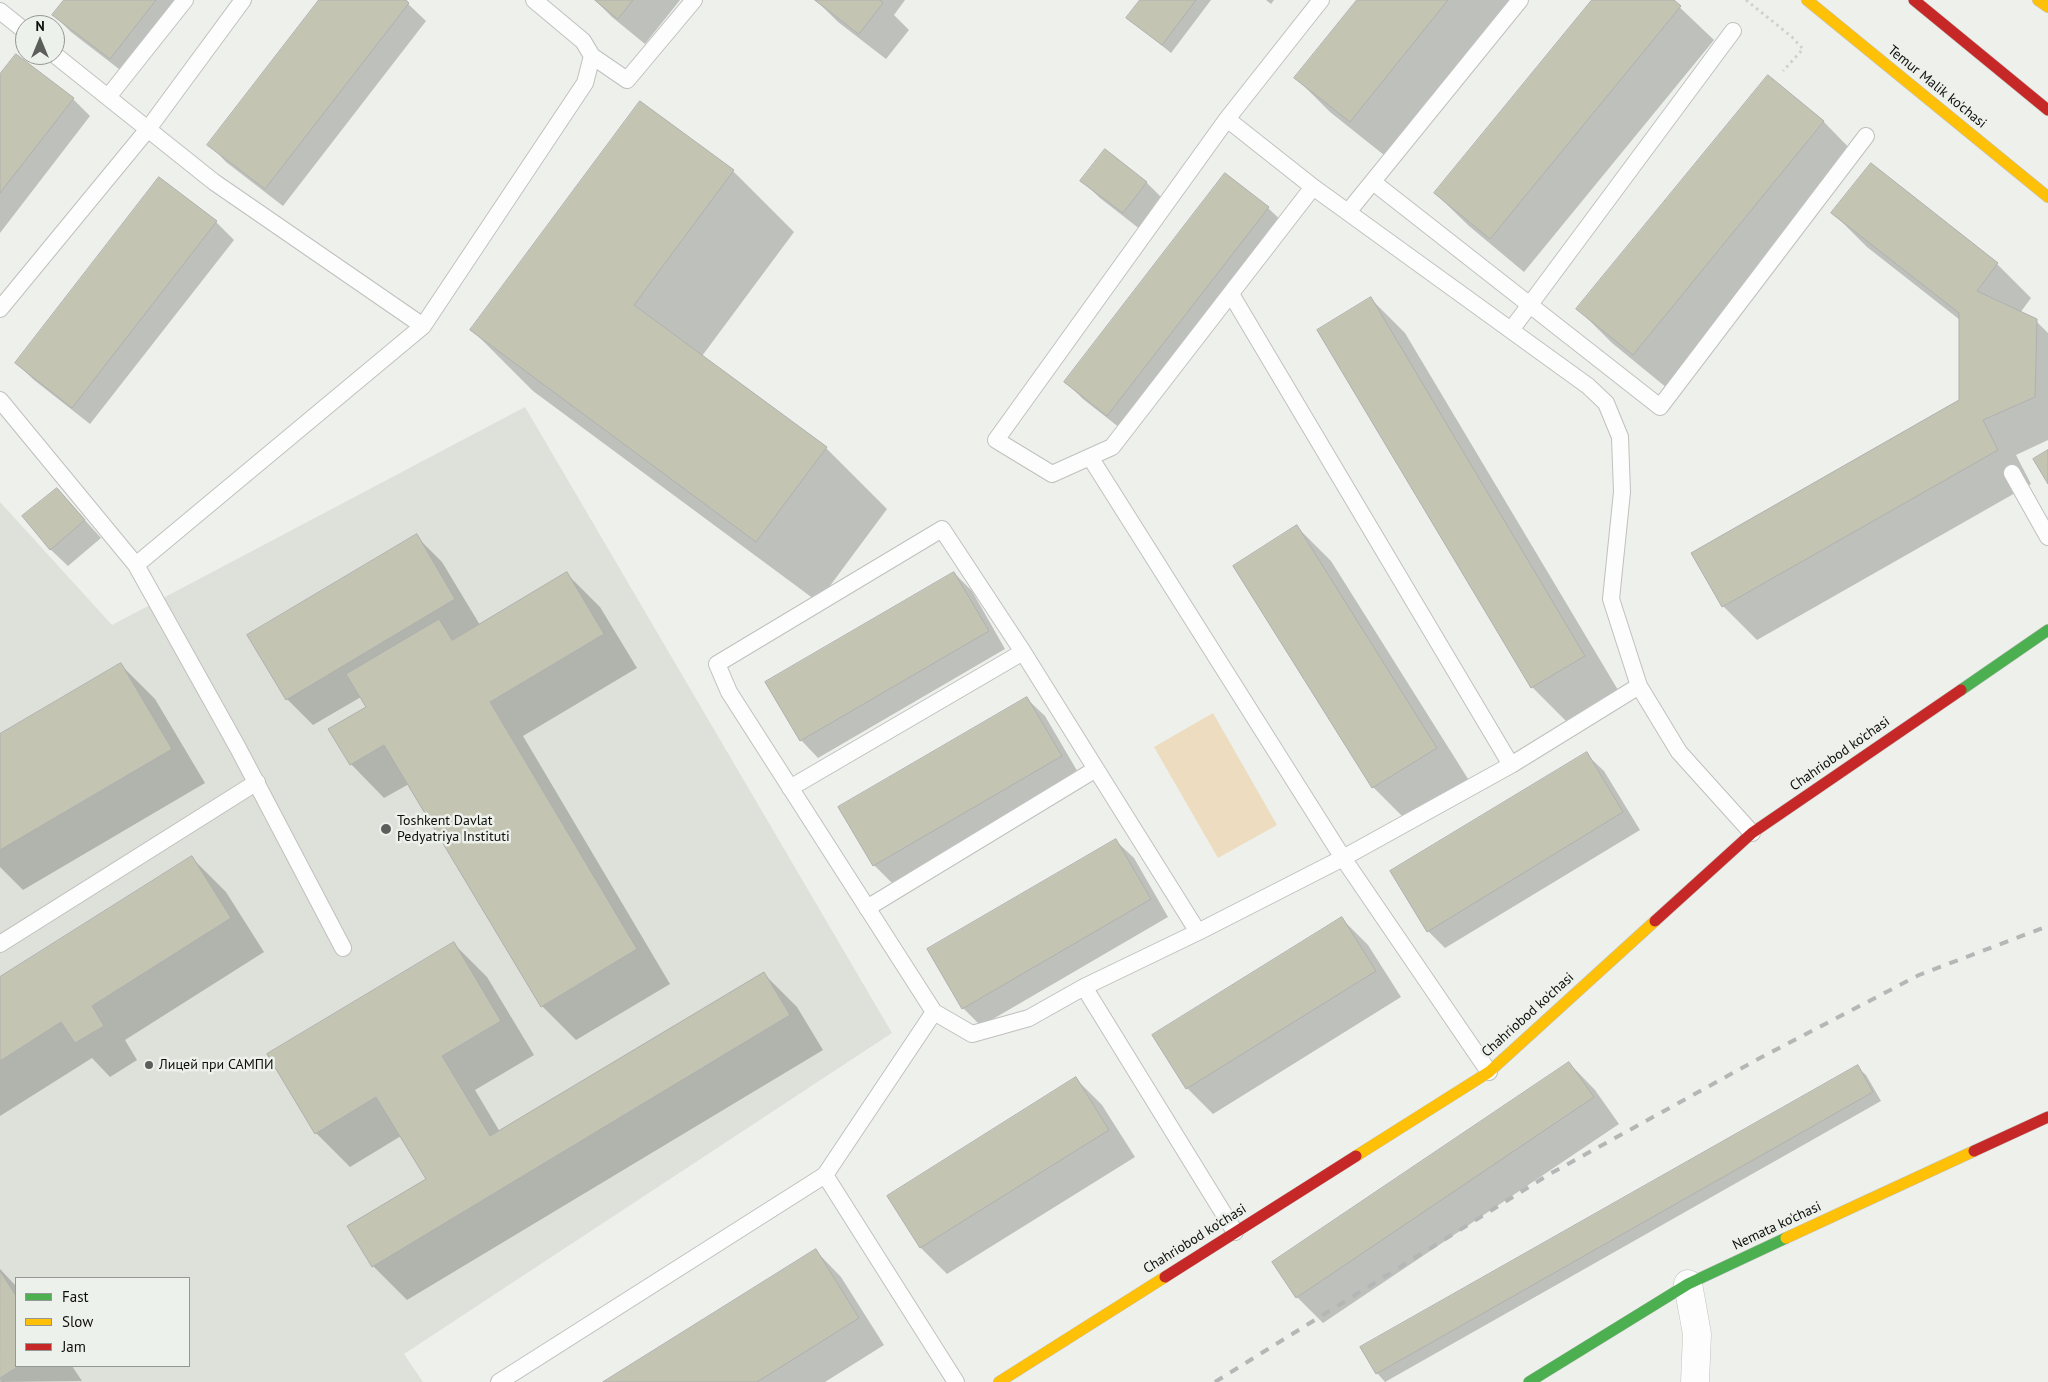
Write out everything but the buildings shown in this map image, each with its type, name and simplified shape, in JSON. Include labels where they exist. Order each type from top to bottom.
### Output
[{"type":"main road","name":"Temur Malik ko'chasi","points":[[1807,0],[2048,197]]},
{"type":"main road","points":[[1914,0],[2048,110]]},
{"type":"main road","points":[[2038,0],[2048,7]]},
{"type":"main road","name":"Chahriobod ko'chasi","points":[[999,1382],[1488,1072],[1752,833],[2048,630]]},
{"type":"main road","name":"Nemata ko'chasi","points":[[1529,1382],[1688,1284],[2048,1117]]},
{"type":"street","points":[[1688,1284],[1697,1334],[1695,1382]]},
{"type":"lane","points":[[108,98],[185,0]]},
{"type":"lane","points":[[0,310],[148,129],[243,0]]},
{"type":"lane","points":[[534,0],[583,41],[592,56],[628,80],[694,0]]},
{"type":"lane","points":[[1313,187],[1112,447],[1052,474],[996,440],[1227,119],[1321,0]]},
{"type":"lane","points":[[1348,212],[1520,0]]},
{"type":"lane","points":[[0,12],[15,23]]},
{"type":"lane","points":[[1511,330],[1733,32]]},
{"type":"lane","points":[[136,565],[423,326],[585,82],[592,56]]},
{"type":"lane","points":[[65,63],[214,182],[423,326]]},
{"type":"lane","points":[[1227,119],[1313,187],[1588,386],[1606,403],[1620,436],[1622,492],[1611,600],[1639,686],[1679,752],[1752,833]]},
{"type":"lane","points":[[1373,182],[1660,407],[1866,136]]},
{"type":"lane","points":[[1231,294],[1511,765]]},
{"type":"lane","points":[[0,400],[136,565],[257,782],[344,948]]},
{"type":"lane","points":[[1090,457],[1343,858],[1488,1072]]},
{"type":"lane","points":[[2012,473],[2048,537]]},
{"type":"lane","points":[[1198,932],[1023,652],[942,530],[717,664],[730,692],[934,1012],[972,1034],[1029,1018],[1084,987],[1198,932],[1343,858],[1511,765],[1639,686]]},
{"type":"lane","points":[[790,788],[1023,652]]},
{"type":"lane","points":[[867,908],[1096,769]]},
{"type":"lane","points":[[0,944],[257,782]]},
{"type":"lane","points":[[1084,987],[1235,1232]]},
{"type":"lane","points":[[499,1382],[825,1175],[934,1012]]},
{"type":"lane","points":[[825,1175],[956,1382]]},
{"type":"path","points":[[1746,0],[1792,37],[1803,49],[1783,71]]},
{"type":"shaded area","name":"Toshkent Davlat Pedyatriya Instituti","points":[[525,407],[892,1033],[404,1354],[423,1382],[0,1382],[0,502],[112,625]]},
{"type":"shaded area","points":[[1213,713],[1277,825],[1218,858],[1154,747]]},
{"type":"railway","points":[[1215,1382],[1548,1175],[1760,1058],[1919,975],[2048,926]]},
{"type":"traffic: fast","points":[[1961,690],[2048,630]]},
{"type":"traffic: fast","points":[[1529,1382],[1688,1284],[1786,1238]]},
{"type":"traffic: slow","points":[[1807,0],[2048,197]]},
{"type":"traffic: slow","points":[[2038,0],[2048,7]]},
{"type":"traffic: slow","points":[[1356,1156],[1489,1072],[1655,921]]},
{"type":"traffic: slow","points":[[1786,1238],[1974,1151]]},
{"type":"traffic: slow","points":[[999,1382],[1165,1277]]},
{"type":"traffic: jam","points":[[1914,0],[2048,110]]},
{"type":"traffic: jam","points":[[1655,921],[1752,833],[1961,690]]},
{"type":"traffic: jam","points":[[1974,1151],[2048,1117]]},
{"type":"traffic: jam","points":[[1165,1277],[1356,1156]]},
{"type":"place","name":"Toshkent Davlat Pedyatriya Instituti","points":[[386,829]]},
{"type":"place","name":"Лицей при САМПИ","points":[[149,1065]]}]
